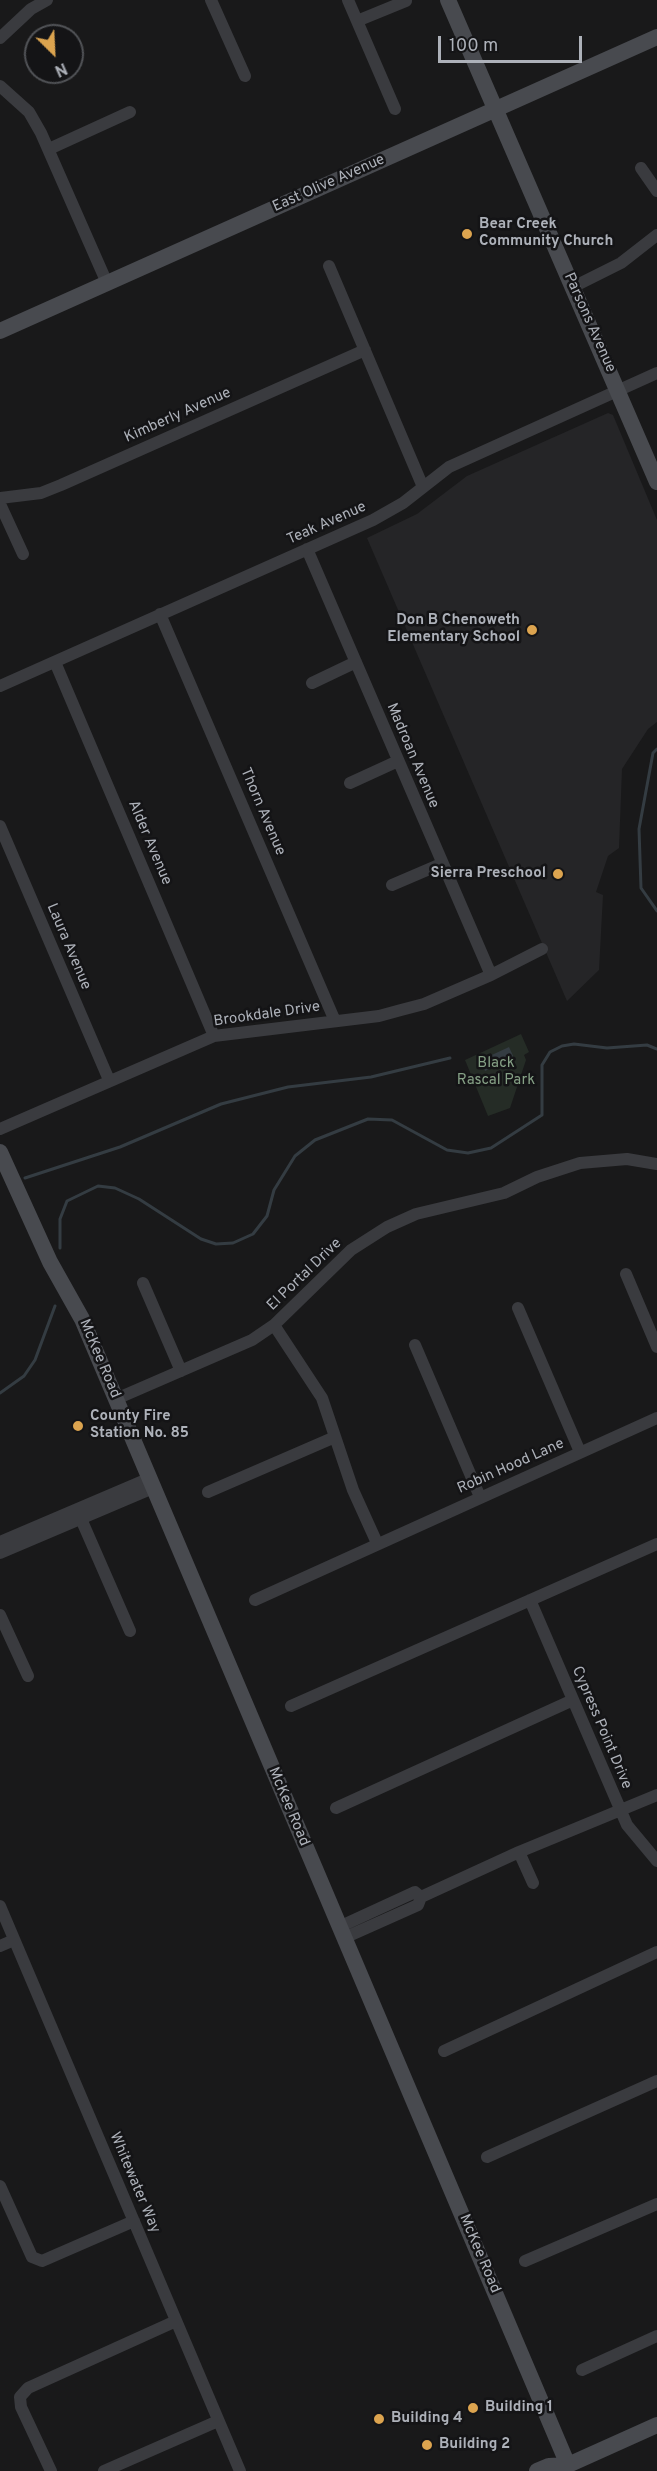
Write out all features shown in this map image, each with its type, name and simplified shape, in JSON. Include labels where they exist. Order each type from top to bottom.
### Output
[{"type":"street","points":[[0,38],[31,9],[47,0]]},
{"type":"street","points":[[211,0],[245,76]]},
{"type":"street","points":[[348,0],[395,108]]},
{"type":"street","name":"Parsons Avenue","points":[[448,0],[494,111],[657,482]]},
{"type":"street","points":[[357,21],[406,1]]},
{"type":"street","name":"East Olive Avenue","points":[[0,331],[657,37]]},
{"type":"street","points":[[0,86],[29,112],[49,149],[107,283]]},
{"type":"street","points":[[49,149],[130,111]]},
{"type":"street","points":[[641,168],[657,191]]},
{"type":"street","points":[[573,287],[621,263],[657,235]]},
{"type":"street","points":[[329,266],[423,487]]},
{"type":"street","name":"Kimberly Avenue","points":[[0,498],[41,493],[61,485],[365,350]]},
{"type":"street","name":"Teak Avenue","points":[[0,686],[373,520],[449,467],[657,373]]},
{"type":"street","points":[[0,504],[23,554]]},
{"type":"street","name":"Madroan Avenue","points":[[307,549],[441,864],[491,975]]},
{"type":"street","name":"Thorn Avenue","points":[[160,614],[335,1021]]},
{"type":"street","name":"Alder Avenue","points":[[55,662],[214,1036]]},
{"type":"street","points":[[312,683],[356,662]]},
{"type":"street","points":[[350,783],[398,761]]},
{"type":"street","name":"Laura Avenue","points":[[0,826],[109,1080]]},
{"type":"street","points":[[392,885],[441,864]]},
{"type":"street","name":"Brookdale Drive","points":[[0,1129],[214,1036],[379,1016],[424,1004],[491,975],[542,949]]},
{"type":"street","name":"McKee Road","points":[[0,1152],[37,1236],[82,1319],[566,2468]]},
{"type":"street","name":"El Portal Drive","points":[[116,1399],[238,1347],[274,1325],[351,1250],[387,1227],[416,1214],[504,1193],[537,1178],[580,1163],[627,1159],[657,1164]]},
{"type":"street","points":[[626,1274],[657,1347]]},
{"type":"street","points":[[142,1282],[181,1371]]},
{"type":"street","points":[[518,1308],[580,1452]]},
{"type":"street","points":[[274,1325],[322,1398],[353,1490],[377,1543]]},
{"type":"street","points":[[415,1345],[480,1497]]},
{"type":"street","name":"Robin Hood Lane","points":[[255,1600],[657,1418]]},
{"type":"street","points":[[208,1492],[335,1437]]},
{"type":"street","points":[[0,1553],[79,1514],[151,1483]]},
{"type":"street","points":[[0,1542],[79,1514]]},
{"type":"street","points":[[79,1514],[130,1631]]},
{"type":"street","points":[[291,1706],[657,1544]]},
{"type":"street","name":"Cypress Point Drive","points":[[531,1600],[627,1825],[657,1861]]},
{"type":"street","points":[[0,1615],[28,1676]]},
{"type":"street","points":[[336,1808],[573,1700]]},
{"type":"street","points":[[341,1932],[415,1892],[421,1897],[519,1852],[657,1795]]},
{"type":"street","points":[[519,1852],[533,1882]]},
{"type":"street","name":"Whitewater Way","points":[[0,1906],[240,2471]]},
{"type":"street","points":[[0,1946],[15,1940]]},
{"type":"street","points":[[444,2051],[657,1952]]},
{"type":"street","points":[[487,2157],[657,2081]]},
{"type":"street","points":[[0,2186],[32,2257],[42,2261],[134,2222]]},
{"type":"street","points":[[525,2261],[657,2204]]},
{"type":"street","points":[[51,2471],[21,2407],[20,2397],[28,2388],[176,2321]]},
{"type":"street","points":[[582,2370],[657,2336]]},
{"type":"street","points":[[104,2471],[218,2421]]},
{"type":"street","points":[[537,2471],[549,2466],[566,2468],[657,2425]]},
{"type":"shaded area","name":"Don B Chenoweth Elementary School","points":[[608,413],[613,415],[657,520],[657,722],[648,729],[622,769],[619,848],[608,856],[596,892],[603,895],[599,970],[567,1001],[367,538],[417,514],[467,476]]},
{"type":"shaded area","points":[[509,1047],[514,1058],[485,1071],[481,1060]]},
{"type":"green space","name":"Black Rascal Park","points":[[521,1034],[529,1052],[524,1055],[526,1060],[510,1108],[488,1116],[465,1060]]},
{"type":"waterway","points":[[657,749],[653,753],[639,829],[641,888],[657,911]]},
{"type":"waterway","points":[[60,1248],[60,1219],[67,1201],[98,1186],[115,1188],[139,1199],[201,1239],[216,1244],[233,1243],[253,1234],[267,1216],[274,1190],[295,1156],[315,1140],[368,1119],[392,1120],[447,1150],[468,1153],[491,1148],[542,1115],[542,1065],[550,1052],[562,1046],[574,1044],[607,1048],[647,1045],[657,1049]]},
{"type":"waterway","points":[[25,1178],[120,1147],[221,1104],[288,1087],[371,1077],[450,1058]]},
{"type":"waterway","points":[[0,1393],[24,1376],[35,1360],[55,1306]]},
{"type":"place","name":"Bear Creek Community Church","points":[[467,234]]},
{"type":"place","name":"Don B Chenoweth Elementary School","points":[[532,630]]},
{"type":"place","name":"Sierra Preschool","points":[[558,874]]},
{"type":"place","name":"County Fire Station No. 85","points":[[78,1426]]},
{"type":"place","name":"Building 1","points":[[473,2408]]},
{"type":"place","name":"Building 4","points":[[379,2419]]},
{"type":"place","name":"Building 2","points":[[427,2445]]}]
